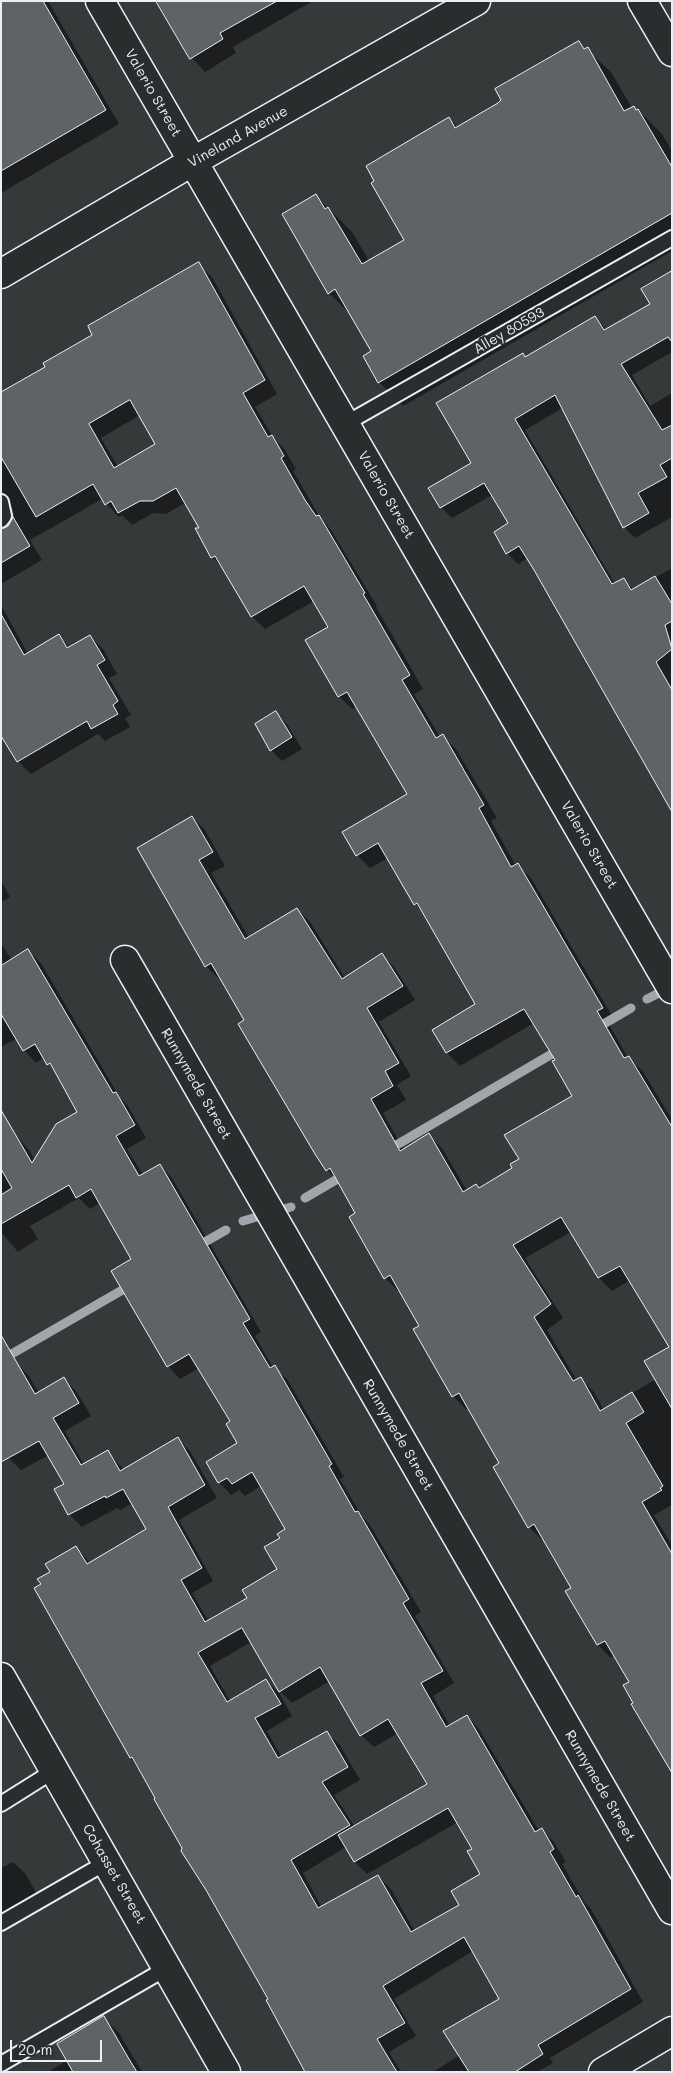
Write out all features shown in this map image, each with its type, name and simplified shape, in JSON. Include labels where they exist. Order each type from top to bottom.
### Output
[{"type":"street","name":"Valerio Street","points":[[100,1],[345,424],[665,960],[672,989]]},
{"type":"street","name":"Vineland Avenue","points":[[1,274],[192,162],[476,1]]},
{"type":"street","points":[[642,1],[672,52]]},
{"type":"street","name":"Runnymede Street","points":[[125,960],[672,1910]]},
{"type":"street","name":"Cohasset Street","points":[[1,1676],[226,2072]]},
{"type":"street","points":[[603,2072],[672,2031]]},
{"type":"lane","name":"Alley 80593","points":[[345,424],[672,238]]},
{"type":"lane","points":[[1,502],[4,516],[1,520]]},
{"type":"lane","points":[[1,1804],[55,1770]]},
{"type":"lane","points":[[1,1923],[107,1862]]},
{"type":"lane","points":[[1,2064],[168,1968]]},
{"type":"building","points":[[1,1],[43,1],[106,110],[1,171]]},
{"type":"building","points":[[156,1],[277,1],[220,33],[223,39],[190,59]]},
{"type":"building","points":[[579,41],[584,49],[588,47],[624,111],[634,106],[636,110],[638,109],[672,167],[672,213],[378,383],[363,356],[371,351],[335,289],[328,294],[282,214],[316,194],[325,209],[328,207],[362,264],[404,240],[371,183],[374,181],[366,166],[449,117],[455,128],[498,103],[501,100],[495,89]]},
{"type":"building","points":[[199,262],[265,380],[243,393],[268,437],[272,435],[284,456],[281,458],[305,500],[316,516],[319,515],[365,593],[363,594],[410,675],[402,680],[436,738],[443,734],[484,805],[479,808],[511,867],[518,863],[603,1008],[597,1011],[624,1058],[629,1056],[672,1127],[672,1409],[644,1361],[669,1347],[620,1266],[598,1278],[561,1217],[513,1245],[551,1304],[534,1317],[573,1381],[581,1377],[600,1411],[632,1392],[644,1412],[626,1423],[663,1486],[660,1488],[662,1490],[642,1502],[672,1554],[672,1773],[631,1704],[633,1703],[623,1685],[629,1682],[605,1641],[597,1645],[565,1591],[571,1588],[534,1524],[528,1528],[493,1467],[499,1463],[459,1393],[452,1397],[413,1329],[419,1326],[390,1275],[384,1279],[349,1217],[355,1213],[330,1168],[326,1171],[315,1154],[238,1024],[244,1020],[211,963],[205,967],[137,848],[192,816],[213,852],[199,860],[245,939],[297,908],[342,979],[382,953],[403,986],[367,1008],[399,1063],[385,1071],[393,1086],[371,1099],[400,1151],[429,1133],[463,1192],[476,1184],[479,1188],[512,1168],[510,1164],[519,1159],[504,1135],[572,1096],[552,1061],[555,1060],[524,1009],[446,1053],[432,1030],[475,1004],[417,903],[414,905],[378,843],[356,856],[342,832],[407,794],[347,692],[338,697],[305,640],[328,627],[304,586],[251,617],[215,556],[211,558],[195,528],[199,528],[176,488],[153,501],[140,501],[118,513],[111,501],[105,505],[93,484],[36,517],[1,457],[1,392],[45,367],[43,363],[92,335],[88,326]],"holes":[[[130,400],[155,444],[114,468],[89,424]]]},
{"type":"building","points":[[672,271],[672,342],[668,337],[621,364],[662,430],[672,425],[672,458],[660,465],[667,477],[638,493],[649,513],[623,528],[555,395],[515,419],[612,584],[624,578],[631,590],[655,576],[672,604],[672,621],[665,625],[672,649],[656,662],[672,690],[672,812],[519,546],[506,554],[494,532],[508,523],[484,483],[440,508],[428,488],[471,463],[436,403],[523,353],[525,357],[595,316],[604,330],[650,304],[641,289]]},
{"type":"building","points":[[13,517],[30,546],[1,563],[1,529],[8,526]]},
{"type":"building","points":[[1,614],[24,655],[59,634],[67,648],[90,635],[105,660],[97,665],[118,701],[113,705],[118,714],[91,729],[87,721],[17,762],[1,736]]},
{"type":"building","points":[[276,711],[292,737],[270,751],[255,724]]},
{"type":"building","points":[[28,949],[113,1093],[116,1092],[135,1125],[116,1136],[139,1176],[160,1164],[250,1319],[243,1323],[270,1368],[275,1365],[332,1464],[329,1466],[355,1512],[358,1511],[409,1599],[403,1603],[443,1671],[421,1683],[446,1727],[467,1715],[535,1832],[542,1828],[554,1849],[550,1852],[576,1897],[578,1895],[631,1989],[538,2045],[543,2054],[515,2072],[469,2072],[443,2031],[499,1999],[464,1937],[383,1986],[405,2023],[377,2039],[397,2072],[305,2072],[266,2000],[268,1999],[206,1890],[181,1851],[182,1848],[155,1798],[132,1757],[130,1758],[34,1588],[41,1584],[37,1579],[50,1572],[45,1564],[76,1546],[87,1564],[146,1529],[123,1489],[68,1515],[54,1489],[64,1484],[39,1441],[1,1462],[1,1335],[35,1394],[64,1377],[79,1403],[53,1418],[81,1465],[108,1450],[120,1471],[178,1437],[205,1485],[168,1507],[202,1568],[181,1580],[205,1622],[247,1598],[242,1590],[277,1569],[264,1547],[280,1538],[277,1534],[285,1529],[252,1472],[232,1484],[227,1478],[218,1483],[206,1462],[237,1443],[226,1424],[230,1421],[189,1354],[167,1367],[111,1271],[131,1259],[91,1189],[76,1198],[69,1185],[1,1224],[1,1195],[12,1188],[1,1169],[1,1110],[32,1163],[56,1124],[77,1112],[50,1063],[47,1065],[35,1044],[23,1051],[1,1014],[1,966]],"holes":[[[242,1628],[279,1692],[320,1667],[360,1736],[388,1719],[427,1784],[338,1835],[354,1862],[448,1808],[472,1849],[467,1851],[480,1874],[451,1891],[459,1905],[411,1932],[378,1875],[318,1908],[291,1860],[350,1825],[322,1782],[348,1767],[327,1731],[278,1758],[255,1718],[281,1704],[266,1679],[227,1702],[198,1653]]]},
{"type":"building","points":[[104,2016],[137,2072],[73,2072],[57,2044]]},
{"type":"waterway","points":[[647,999],[669,988]]},
{"type":"waterway","points":[[595,1029],[631,1008]]},
{"type":"waterway","points":[[388,1150],[562,1048]]},
{"type":"waterway","points":[[305,1198],[346,1174]]},
{"type":"waterway","points":[[243,1221],[291,1207]]},
{"type":"waterway","points":[[196,1247],[226,1230]]},
{"type":"waterway","points":[[1,1360],[131,1285]]}]
